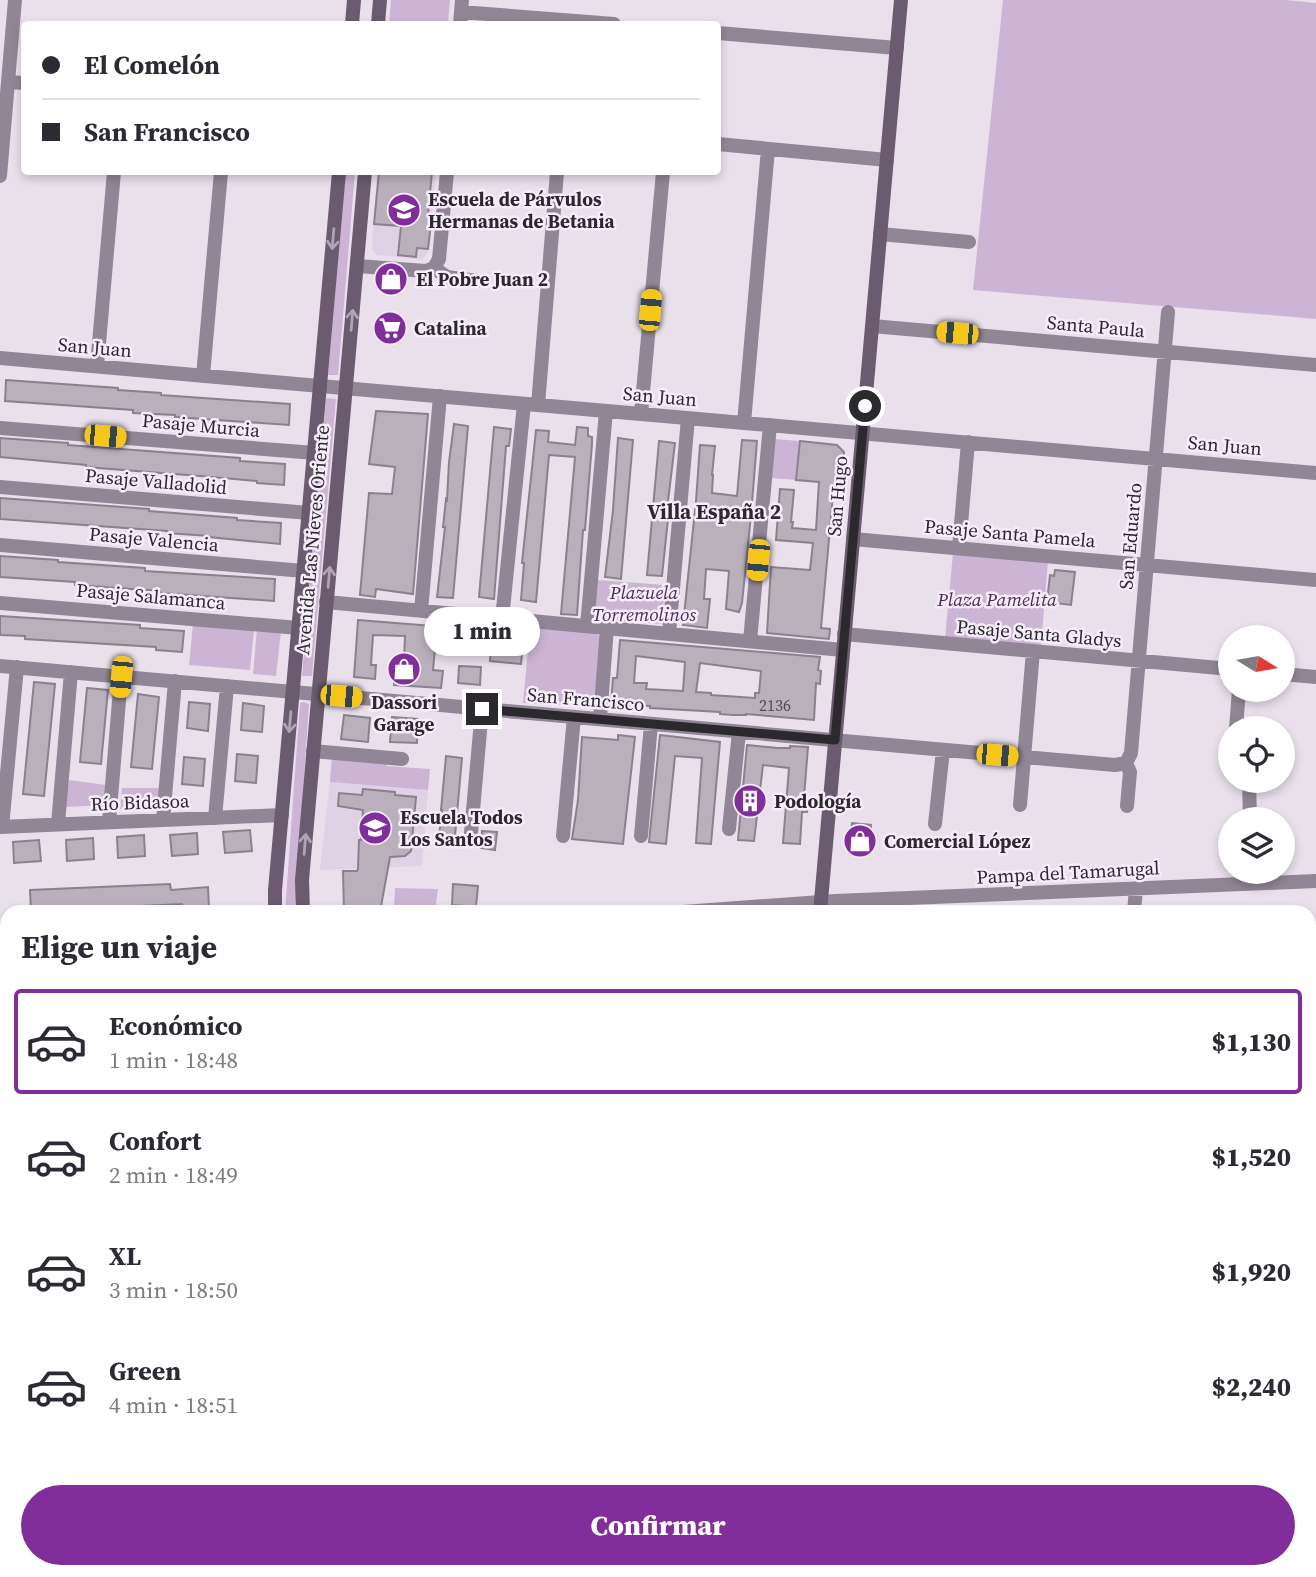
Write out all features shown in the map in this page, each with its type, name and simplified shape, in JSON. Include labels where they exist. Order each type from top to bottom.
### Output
[{"type":"street","points":[[0,176],[15,0]]},
{"type":"street","points":[[346,0],[354,0],[352,21]]},
{"type":"street","points":[[378,21],[380,0]]},
{"type":"street","name":"San Hugo","points":[[821,905],[901,0]]},
{"type":"street","points":[[461,12],[576,21]]},
{"type":"street","points":[[721,33],[897,47]]},
{"type":"street","points":[[8,82],[21,83]]},
{"type":"street","points":[[721,144],[887,160]]},
{"type":"street","points":[[744,423],[768,149]]},
{"type":"street","points":[[97,366],[114,175]]},
{"type":"street","points":[[202,376],[221,175]]},
{"type":"street","name":"Avenida Las Nieves Oriente","points":[[275,905],[339,175]]},
{"type":"street","name":"Avenida Las Nieves Oriente","points":[[303,905],[302,880],[365,175]]},
{"type":"street","points":[[357,266],[426,271],[434,268],[439,259],[447,175]]},
{"type":"street","points":[[502,619],[531,404],[557,175]]},
{"type":"street","points":[[641,414],[663,175]]},
{"type":"street","points":[[880,234],[969,242]]},
{"type":"street","points":[[434,268],[447,277],[478,281]]},
{"type":"street","name":"San Eduardo","points":[[1127,806],[1130,772],[1126,762],[1131,753],[1168,312]]},
{"type":"street","name":"Santa Paula","points":[[872,326],[1316,365]]},
{"type":"street","name":"San Juan","points":[[0,358],[1316,473]]},
{"type":"street","points":[[421,611],[440,396]]},
{"type":"street","points":[[587,626],[606,411]]},
{"type":"street","points":[[669,634],[688,418]]},
{"type":"street","points":[[750,641],[770,425]]},
{"type":"street","name":"Pasaje Murcia","points":[[0,428],[314,453]]},
{"type":"street","points":[[959,548],[968,442]]},
{"type":"street","name":"Pasaje Valladolid","points":[[0,487],[309,513]]},
{"type":"street","name":"Pasaje Santa Pamela","points":[[853,539],[1316,580]]},
{"type":"street","name":"Pasaje Valencia","points":[[0,545],[304,571]]},
{"type":"street","points":[[326,602],[843,650]]},
{"type":"street","name":"Pasaje Salamanca","points":[[0,603],[299,628]]},
{"type":"street","points":[[600,719],[607,628]]},
{"type":"street","name":"Pasaje Santa Gladys","points":[[845,634],[1218,668]]},
{"type":"street","points":[[1020,805],[1033,651]]},
{"type":"street","name":"San Francisco","points":[[0,666],[1024,757],[1119,765],[1126,762]]},
{"type":"street","points":[[1,827],[17,667]]},
{"type":"street","points":[[58,824],[71,672]]},
{"type":"street","points":[[1295,675],[1316,677]]},
{"type":"street","points":[[109,822],[121,677]]},
{"type":"street","points":[[163,820],[175,681]]},
{"type":"street","points":[[215,818],[227,686]]},
{"type":"street","points":[[471,833],[482,709]]},
{"type":"street","points":[[563,836],[574,717]]},
{"type":"street","points":[[641,836],[651,724]]},
{"type":"street","points":[[729,829],[739,732]]},
{"type":"street","points":[[936,824],[943,750]]},
{"type":"street","points":[[313,751],[402,759]]},
{"type":"street","name":"Río Bidasoa","points":[[1,827],[282,815]]},
{"type":"street","name":"Pampa del Tamarugal","points":[[854,905],[1136,888],[1218,880]]},
{"type":"street","name":"Pampa del Tamarugal","points":[[1295,880],[1316,881]]},
{"type":"street","points":[[1135,905],[1136,888]]},
{"type":"shaded area","name":"Escuela de Párvulos Hermanas de Betania","points":[[377,175],[436,175],[429,250],[422,260],[376,255],[372,248]]},
{"type":"shaded area","name":"Escuela Todos Los Santos","points":[[330,782],[428,790],[422,866],[320,870]]},
{"type":"green space","points":[[391,0],[450,0],[448,21],[389,21]]},
{"type":"green space","points":[[1003,0],[1286,0],[1316,3],[1316,319],[973,290]]},
{"type":"green space","points":[[345,175],[355,175],[338,375],[328,375]]},
{"type":"green space","points":[[326,398],[336,399],[312,676],[302,676]]},
{"type":"green space","points":[[774,439],[800,441],[796,480],[771,478]]},
{"type":"green space","name":"Plaza Pamelita","points":[[953,553],[1048,561],[1041,645],[945,639]]},
{"type":"green space","name":"Plazuela Torremolinos","points":[[597,580],[665,585],[662,624],[593,619]]},
{"type":"green space","points":[[193,624],[254,630],[250,670],[189,665]]},
{"type":"green space","points":[[530,628],[595,633],[601,637],[596,707],[523,703]]},
{"type":"green space","points":[[257,629],[281,631],[276,676],[253,674]]},
{"type":"green space","points":[[300,703],[309,704],[295,905],[286,905]]},
{"type":"green space","points":[[332,755],[387,760],[387,766],[430,769],[428,790],[330,782]]},
{"type":"green space","points":[[69,780],[106,785],[105,805],[65,807]]},
{"type":"green space","points":[[122,788],[160,788],[159,807],[120,809]]},
{"type":"green space","points":[[395,888],[438,889],[436,905],[394,905]]},
{"type":"building","name":"Escuela de Párvulos Hermanas de Betania","points":[[379,175],[432,175],[428,214],[432,215],[428,249],[417,248],[416,257],[398,255],[401,226],[374,224]]},
{"type":"building","points":[[6,380],[290,404],[289,425],[5,401]]},
{"type":"building","points":[[376,411],[428,414],[413,594],[376,589],[375,597],[360,595],[369,493],[392,494],[395,467],[369,464]]},
{"type":"building","points":[[454,424],[468,426],[453,598],[437,597]]},
{"type":"building","points":[[494,427],[511,429],[509,446],[506,446],[494,599],[479,597]]},
{"type":"building","points":[[577,427],[588,428],[592,444],[577,615],[561,614],[575,457],[549,455],[536,602],[521,600],[522,563],[536,430],[549,431],[548,442],[575,445]]},
{"type":"building","points":[[0,438],[285,464],[284,485],[0,457]]},
{"type":"building","points":[[618,438],[633,440],[621,579],[605,577]]},
{"type":"building","points":[[742,440],[757,441],[742,603],[739,612],[726,609],[729,571],[706,569],[704,599],[710,599],[707,628],[683,625],[700,445],[715,446],[712,493],[737,496]]},
{"type":"building","points":[[659,441],[675,443],[662,576],[647,575]]},
{"type":"building","points":[[800,441],[837,445],[844,452],[841,484],[834,484],[821,628],[830,629],[829,639],[767,633],[771,567],[810,570],[813,543],[776,540],[780,489],[794,490],[792,528],[816,530],[819,482],[796,480]]},
{"type":"building","points":[[0,498],[149,509],[281,523],[280,544],[167,531],[0,519]]},
{"type":"building","points":[[0,556],[145,568],[145,571],[275,579],[274,601],[0,577]]},
{"type":"building","points":[[1055,570],[1075,572],[1071,605],[1047,602],[1050,575],[1054,576]]},
{"type":"building","points":[[0,616],[140,625],[140,628],[184,631],[182,652],[156,650],[156,647],[0,635]]},
{"type":"building","points":[[358,620],[458,628],[458,625],[478,626],[477,629],[524,633],[521,664],[490,661],[491,645],[436,639],[433,670],[443,671],[441,688],[394,685],[395,666],[398,666],[399,660],[404,660],[405,636],[373,635],[371,665],[376,665],[375,679],[354,677]]},
{"type":"building","points":[[620,640],[820,657],[818,670],[821,671],[820,684],[816,683],[814,720],[611,704],[613,678],[617,678]],"holes":[[[636,656],[685,662],[683,691],[646,689],[647,683],[634,683]],[[700,663],[761,671],[759,693],[755,693],[755,698],[696,692]]]},
{"type":"building","points":[[459,666],[481,667],[480,685],[458,683]]},
{"type":"building","points":[[34,682],[55,684],[44,796],[23,794]]},
{"type":"building","points":[[87,688],[108,690],[101,764],[80,762]]},
{"type":"building","points":[[138,694],[159,697],[152,769],[131,767]]},
{"type":"building","points":[[189,702],[210,704],[208,731],[187,728]]},
{"type":"building","points":[[243,703],[264,706],[262,732],[241,730]]},
{"type":"building","points":[[344,715],[370,718],[368,742],[341,739]]},
{"type":"building","points":[[392,717],[418,719],[417,743],[390,742]]},
{"type":"building","points":[[618,735],[635,737],[623,844],[572,839],[578,800],[582,737],[618,740]]},
{"type":"building","points":[[660,735],[720,742],[711,844],[696,843],[702,758],[675,756],[666,844],[649,842]]},
{"type":"building","points":[[747,745],[808,747],[804,797],[809,798],[807,812],[802,812],[800,844],[783,843],[789,768],[763,765],[754,841],[738,840]]},
{"type":"building","points":[[237,754],[258,756],[256,783],[235,781]]},
{"type":"building","points":[[446,756],[462,758],[454,847],[438,845]]},
{"type":"building","points":[[184,757],[205,759],[203,786],[182,784]]},
{"type":"building","points":[[363,789],[416,797],[411,851],[405,856],[390,857],[381,905],[344,905],[343,871],[358,869],[363,810],[338,806],[339,793],[362,795]]},
{"type":"building","name":"Comercial López","points":[[852,823],[871,825],[869,848],[850,846]]},
{"type":"building","points":[[250,830],[252,851],[225,853],[223,832]]},
{"type":"building","points":[[482,831],[497,832],[495,850],[481,848]]},
{"type":"building","points":[[197,833],[198,854],[172,856],[170,835]]},
{"type":"building","points":[[144,835],[145,856],[118,858],[117,837]]},
{"type":"building","points":[[93,838],[94,859],[67,861],[66,840]]},
{"type":"building","points":[[39,840],[41,861],[14,863],[13,842]]},
{"type":"building","points":[[170,884],[171,890],[208,887],[209,905],[31,905],[30,890]]},
{"type":"building","points":[[453,884],[478,886],[476,905],[452,905]]},
{"type":"place","name":"Escuela de Párvulos Hermanas de Betania","points":[[404,210]]},
{"type":"place","name":"El Pobre Juan 2","points":[[391,279]]},
{"type":"place","name":"Catalina","points":[[390,328]]},
{"type":"place","name":"Dassori Garage","points":[[404,669]]},
{"type":"place","name":"Podología","points":[[750,801]]},
{"type":"place","name":"Escuela Todos Los Santos","points":[[375,828]]},
{"type":"place","name":"Comercial López","points":[[860,841]]},
{"type":"district","name":"Villa España 2","points":[[714,511]]},
{"type":"route","points":[[482,709],[835,740],[865,406]]}]
